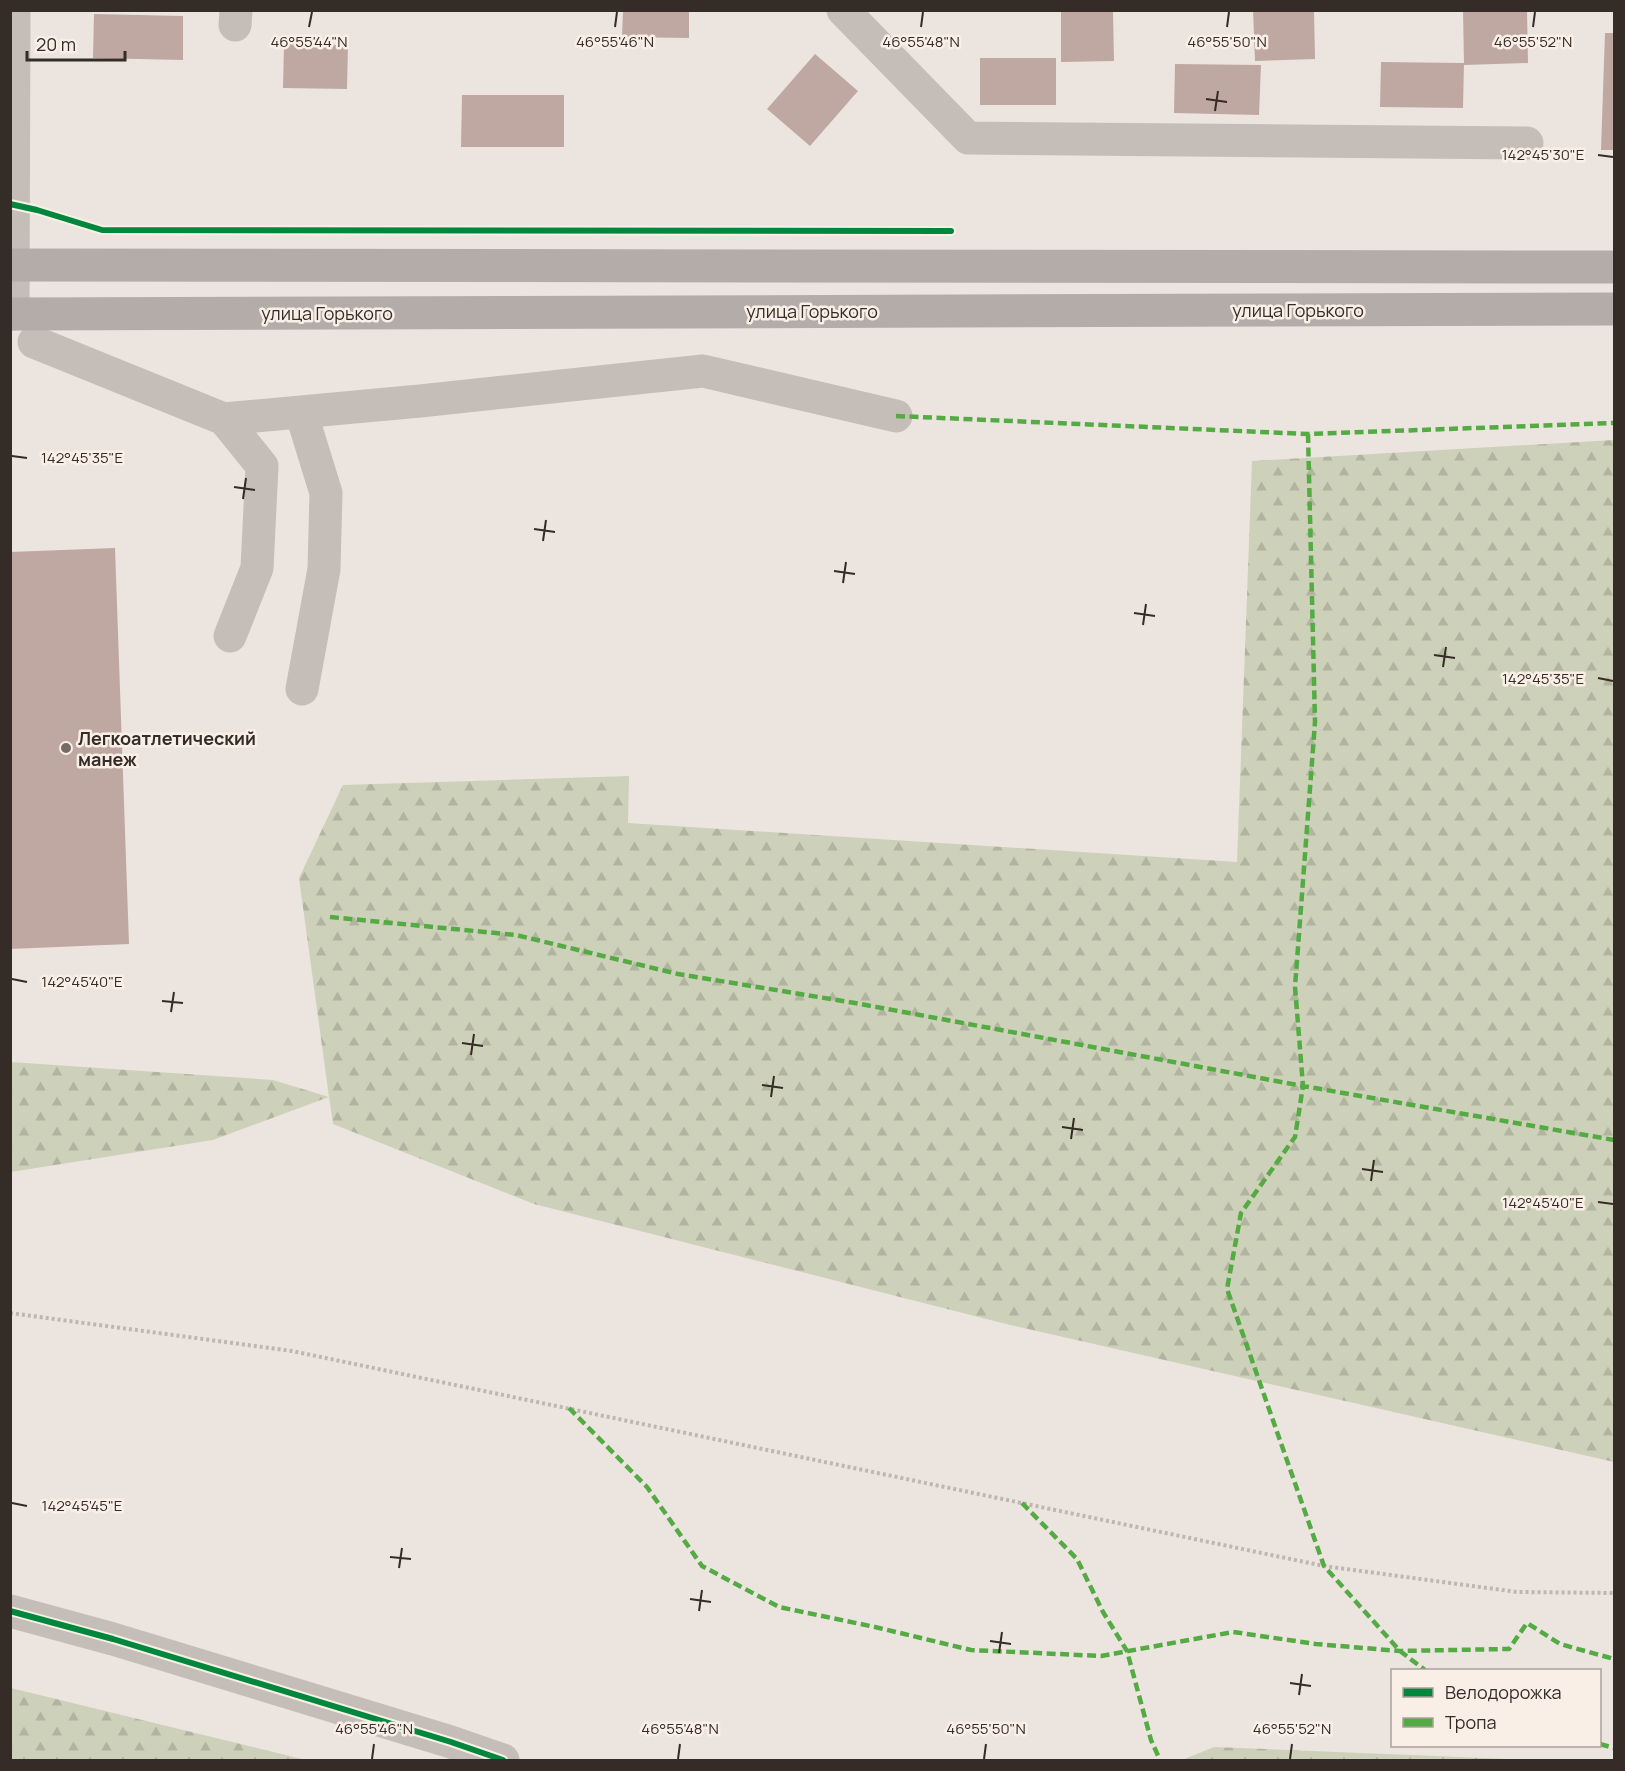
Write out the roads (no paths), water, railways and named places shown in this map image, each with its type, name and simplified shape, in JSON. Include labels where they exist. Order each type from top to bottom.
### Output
[{"type":"main road","points":[[12,265],[1614,267]]},
{"type":"main road","name":"улица Горького","points":[[12,314],[1614,309]]},
{"type":"street","points":[[12,314],[14,10]]},
{"type":"street","points":[[843,10],[968,138],[1527,143]]},
{"type":"street","points":[[34,342],[224,418],[444,399],[703,371],[896,416]]},
{"type":"street","points":[[301,412],[326,493],[324,569],[302,689]]},
{"type":"street","points":[[224,418],[261,466],[257,568],[230,636]]},
{"type":"street","points":[[10,1611],[113,1639],[451,1742],[503,1761]]},
{"type":"place","name":"Легкоатлетический манеж","points":[[66,748]]}]
